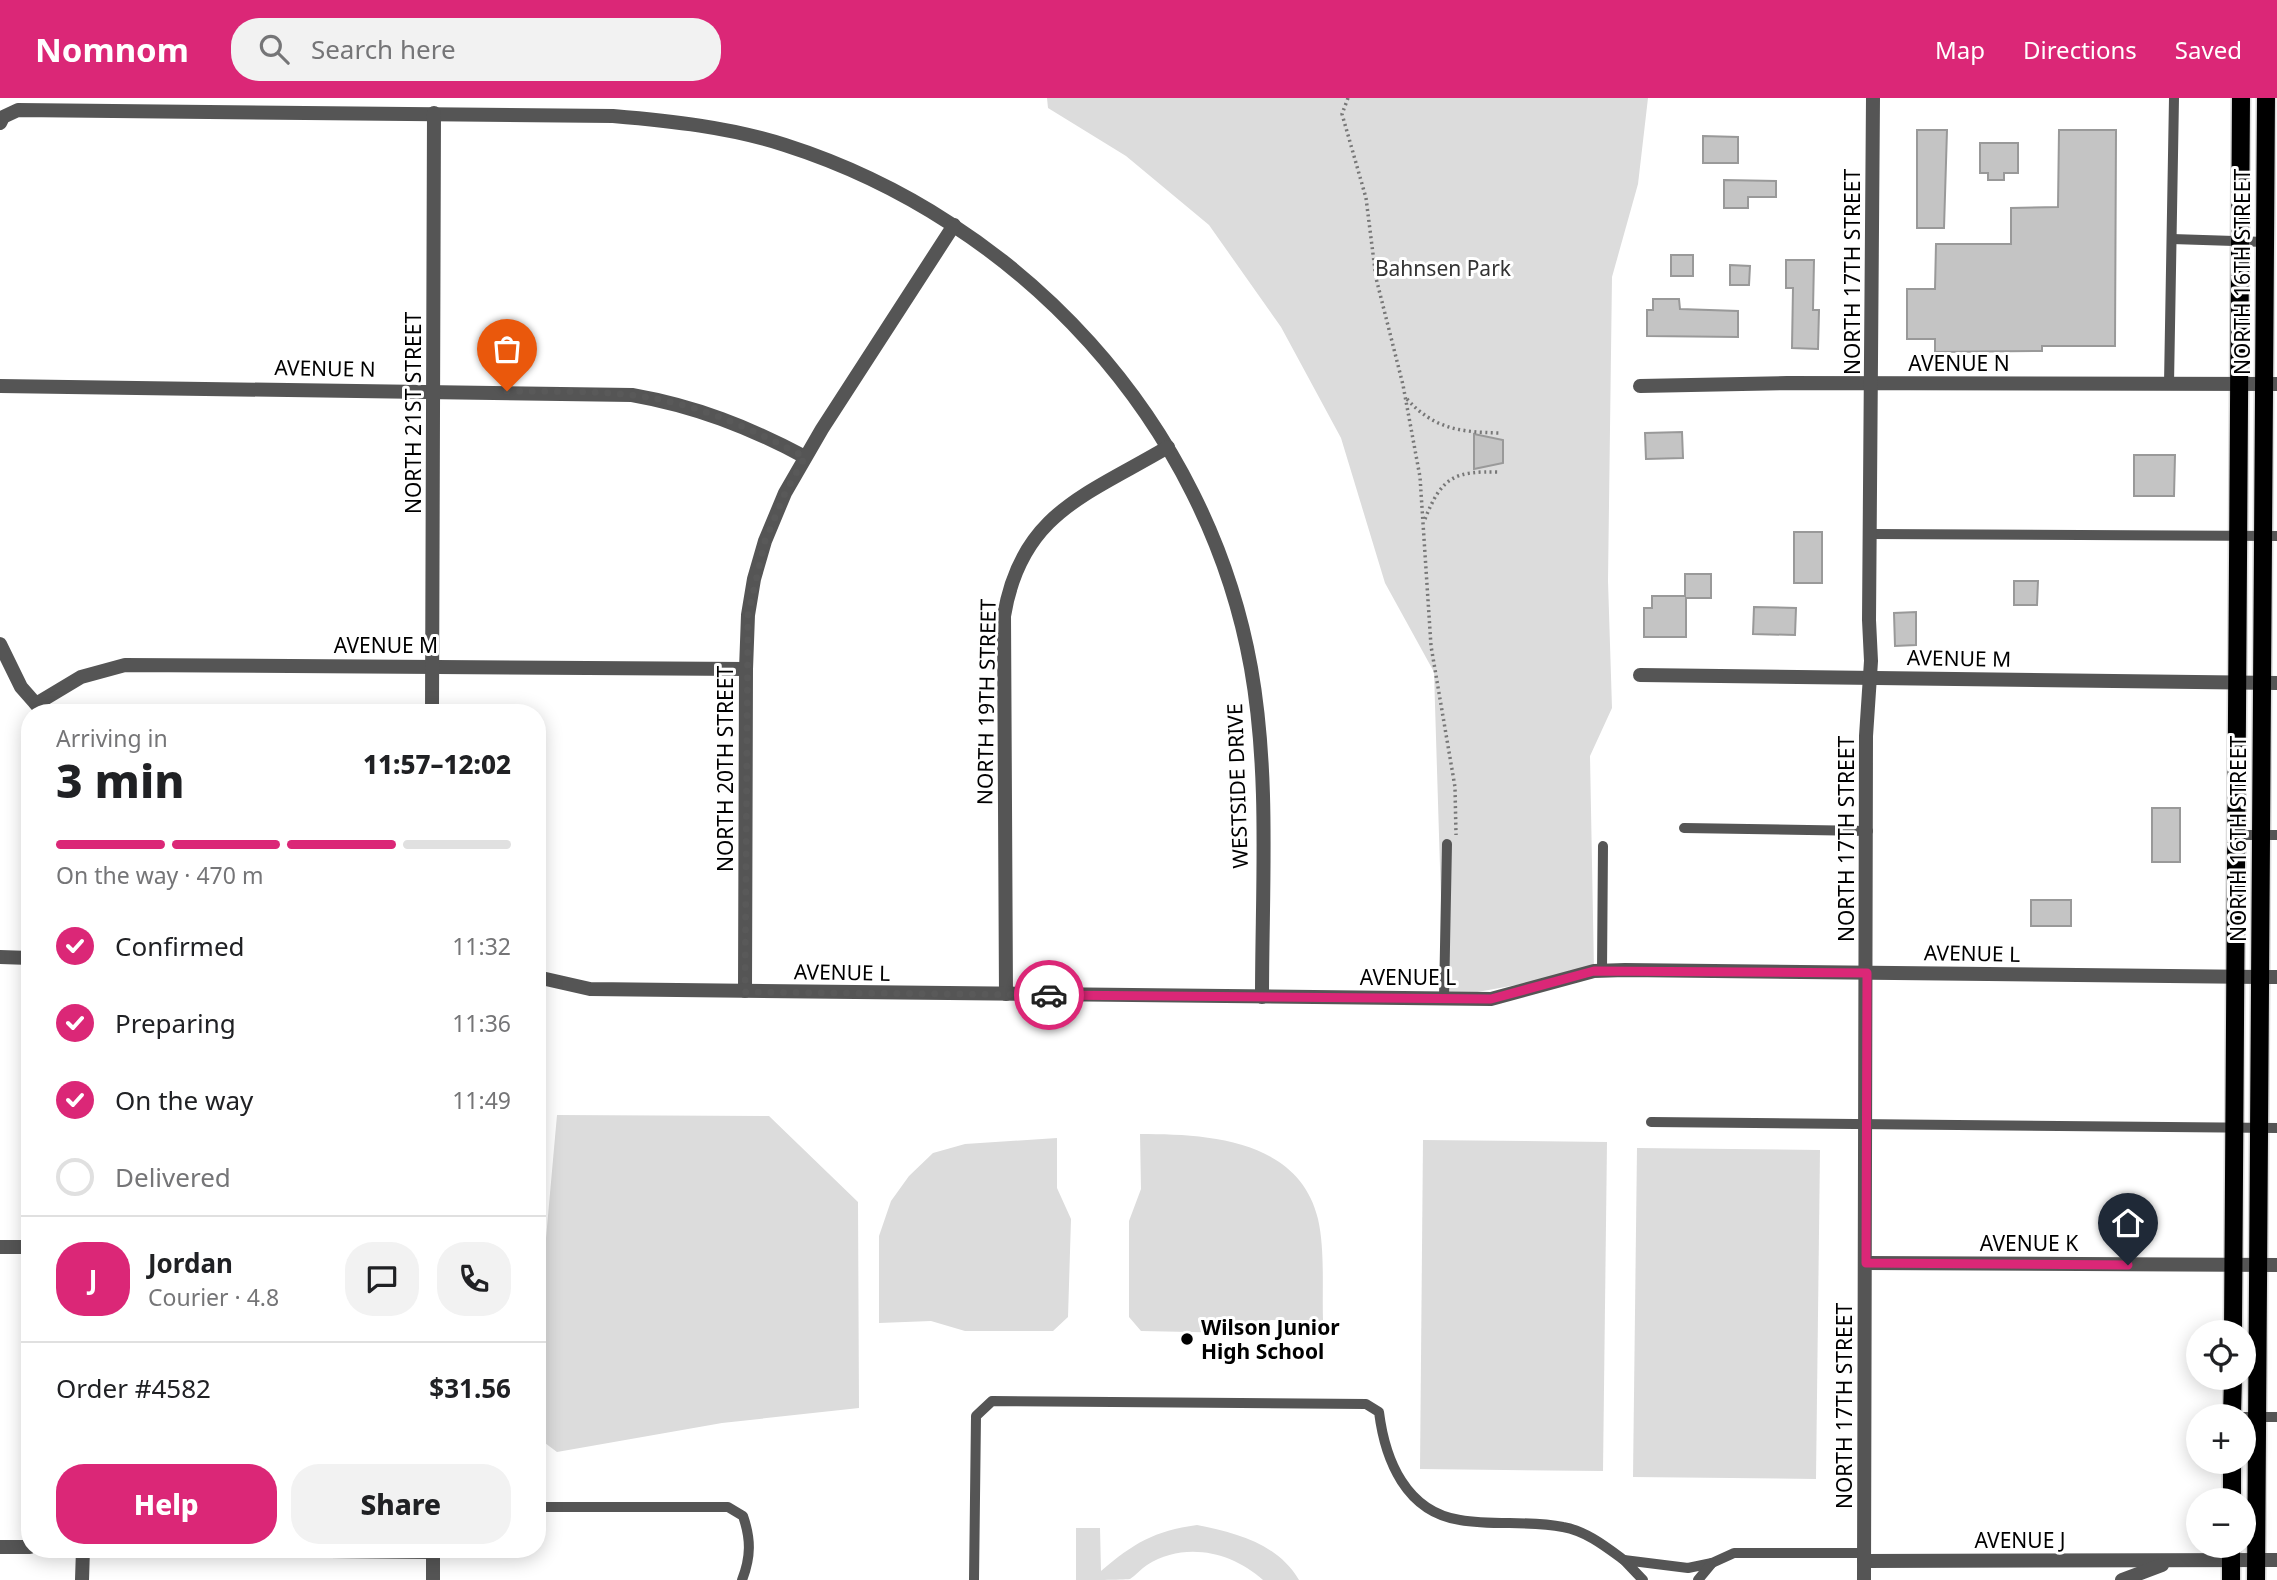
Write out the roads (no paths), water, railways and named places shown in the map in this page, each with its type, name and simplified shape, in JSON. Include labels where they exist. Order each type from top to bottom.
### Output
[{"type":"main road","name":"NORTH 16TH STREET","points":[[2233,1320],[2241,98]]},
{"type":"main road","name":"NORTH 16TH STREET","points":[[2251,1404],[2268,1128],[2270,384],[2265,242],[2266,98]]},
{"type":"main road","name":"NORTH 16TH STREET","points":[[2252,1474],[2256,1580]]},
{"type":"main road","points":[[2231,1558],[2231,1580]]},
{"type":"street","name":"NORTH 17TH STREET","points":[[1864,1580],[1868,831],[1866,736],[1870,677],[1873,98]]},
{"type":"street","name":"WESTSIDE DRIVE","points":[[2,120],[18,110],[434,113],[613,116],[678,121],[739,132],[818,156],[879,181],[954,225],[1043,293],[1088,338],[1126,385],[1168,447],[1209,530],[1237,608],[1251,667],[1262,775],[1262,997]]},
{"type":"street","name":"NORTH 21ST STREET","points":[[432,704],[434,113]]},
{"type":"street","name":"NORTH 20TH STREET","points":[[745,992],[748,615],[765,541],[785,493],[805,457],[954,225]]},
{"type":"street","name":"AVENUE N","points":[[1640,386],[2270,384]]},
{"type":"street","name":"AVENUE N","points":[[0,386],[604,393],[645,397],[712,413],[760,433],[805,457]]},
{"type":"street","name":"NORTH 19TH STREET","points":[[1006,994],[1004,616],[1009,587],[1024,552],[1045,525],[1065,509],[1168,447]]},
{"type":"street","points":[[0,644],[9,668],[37,704]]},
{"type":"street","name":"AVENUE M","points":[[45,704],[80,677],[125,665],[746,669]]},
{"type":"street","name":"AVENUE M","points":[[1640,675],[2269,683]]},
{"type":"street","points":[[0,957],[21,958]]},
{"type":"street","name":"AVENUE L","points":[[546,979],[590,989],[1491,999],[1522,993],[1564,978],[1602,971],[2269,977]]},
{"type":"street","points":[[0,1247],[21,1247]]},
{"type":"street","name":"AVENUE K","points":[[1866,1263],[2277,1265]]},
{"type":"street","points":[[0,1547],[21,1547]]},
{"type":"street","name":"AVENUE J","points":[[1864,1557],[2176,1561],[2197,1558]]},
{"type":"street","points":[[82,1580],[83,1558]]},
{"type":"street","points":[[433,1558],[433,1580]]},
{"type":"street","name":"AVENUE J","points":[[2247,1558],[2256,1561],[2277,1560]]},
{"type":"street","name":"AVENUE J","points":[[2122,1580],[2176,1561]]},
{"type":"lane","points":[[2169,384],[2174,98]]},
{"type":"lane","points":[[2172,239],[2265,242]]},
{"type":"lane","points":[[1870,534],[2270,536]]},
{"type":"lane","points":[[1684,828],[1868,831]]},
{"type":"lane","points":[[2236,835],[2269,835]]},
{"type":"lane","points":[[1444,998],[1452,844]]},
{"type":"lane","points":[[1602,971],[1603,846]]},
{"type":"lane","points":[[1651,1122],[2268,1128]]},
{"type":"lane","points":[[974,1580],[976,1416],[992,1401],[1366,1404],[1379,1412],[1383,1443],[1402,1485],[1429,1509],[1459,1520],[1565,1527],[1595,1539],[1624,1560],[1643,1580]]},
{"type":"lane","points":[[2256,1417],[2277,1417]]},
{"type":"lane","points":[[546,1507],[728,1507],[743,1516],[749,1535],[749,1562],[742,1580]]},
{"type":"lane","points":[[1624,1560],[1688,1568],[1712,1563],[1734,1553],[1864,1557]]},
{"type":"lane","points":[[1698,1580],[1712,1563]]},
{"type":"place","name":"Wilson Junior High School","points":[[1187,1339]]},
{"type":"park label","name":"Bahnsen Park","points":[[1443,268]]}]
